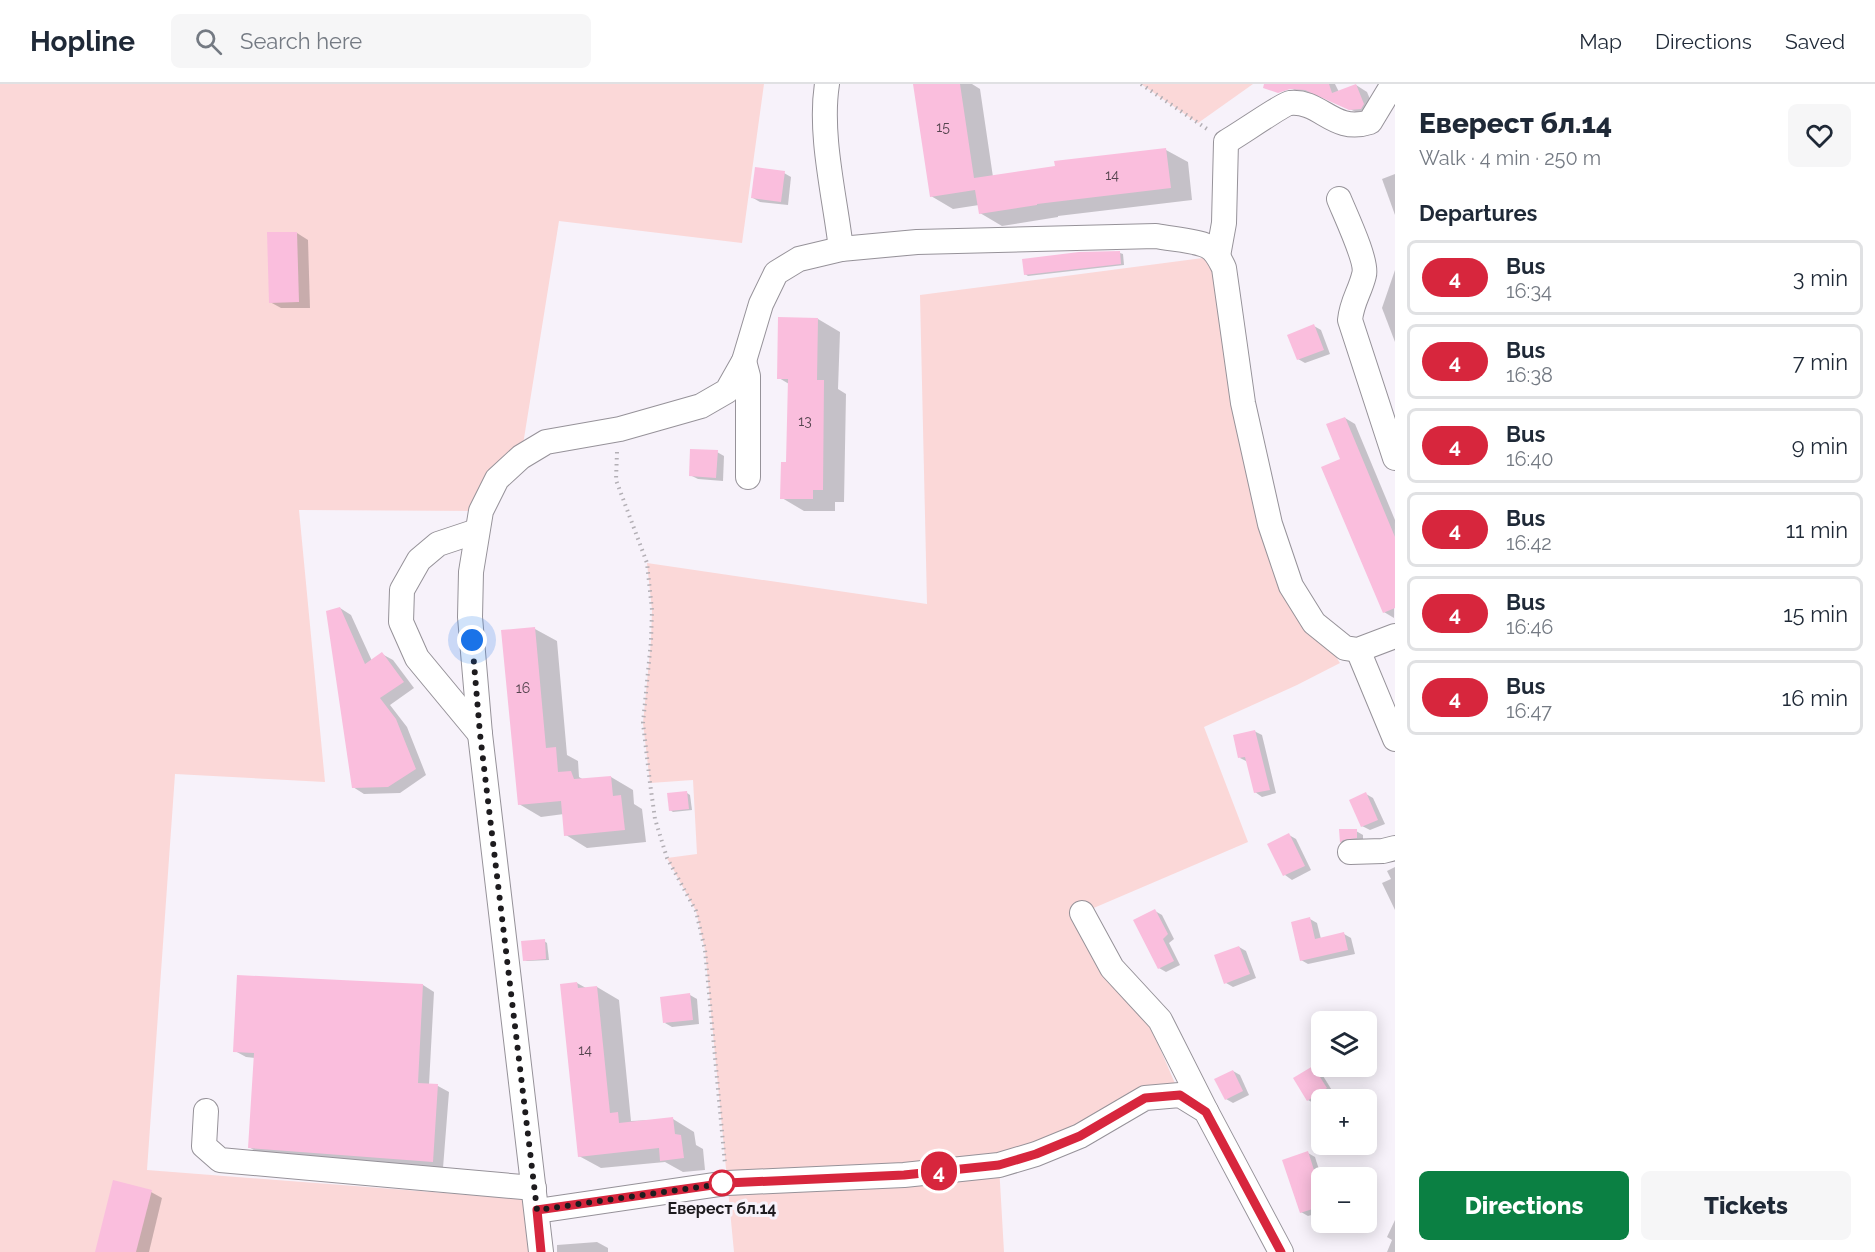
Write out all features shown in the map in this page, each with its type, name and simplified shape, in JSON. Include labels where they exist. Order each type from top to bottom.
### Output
[{"type":"street","points":[[827,84],[824,104],[827,147],[841,249]]},
{"type":"street","points":[[1218,256],[1224,223],[1226,142],[1286,94],[1341,123],[1352,126],[1370,122],[1393,84]]},
{"type":"street","points":[[1339,199],[1363,259],[1365,273],[1352,303],[1350,320],[1395,458]]},
{"type":"street","points":[[541,1252],[480,734],[470,617],[471,572],[481,511],[497,478],[521,456],[546,442],[620,429],[701,406],[727,391],[744,362],[761,304],[776,273],[798,259],[841,249],[917,242],[1156,236],[1208,246],[1218,256],[1224,268],[1243,403],[1270,524],[1291,586],[1314,623],[1345,648],[1358,650],[1395,636]]},
{"type":"street","points":[[744,362],[748,376],[748,477]]},
{"type":"street","points":[[477,531],[438,544],[419,560],[402,590],[401,622],[417,658],[480,734]]},
{"type":"street","points":[[1358,650],[1395,739]]},
{"type":"street","points":[[1350,852],[1383,851],[1395,848]]},
{"type":"street","points":[[1082,913],[1112,968],[1160,1020],[1281,1252]]},
{"type":"street","points":[[206,1111],[204,1146],[220,1160],[536,1199],[727,1183],[904,1175],[999,1165],[1036,1154],[1080,1136],[1145,1098],[1180,1095],[1206,1112]]},
{"type":"path","points":[[1141,84],[1226,142]]},
{"type":"path","points":[[620,429],[616,480],[647,563],[652,610],[643,723],[655,819],[667,858],[696,911],[705,950],[727,1183]]},
{"type":"shaded area","points":[[0,84],[764,84],[742,243],[559,221],[521,457],[481,511],[299,510],[325,782],[175,774],[147,1170],[536,1200],[541,1252],[0,1252]]},
{"type":"shaded area","points":[[1141,84],[1253,84],[1198,123]]},
{"type":"shaded area","points":[[1218,256],[1270,524],[1314,623],[1340,663],[1204,727],[1248,842],[1082,913],[1137,995],[1180,1095],[999,1165],[1004,1252],[734,1252],[705,950],[696,911],[667,858],[697,854],[693,780],[650,783],[643,723],[652,610],[647,563],[927,604],[920,295]]},
{"type":"building","points":[[913,84],[960,84],[974,178],[1055,166],[1054,161],[1166,148],[1171,188],[1037,204],[979,214],[975,190],[930,197]]},
{"type":"building","points":[[1264,84],[1329,84],[1332,93],[1356,84],[1364,104],[1361,109],[1349,110],[1305,90],[1290,89],[1278,93],[1263,88]]},
{"type":"building","points":[[755,167],[785,171],[781,202],[751,198]]},
{"type":"building","points":[[267,232],[297,232],[299,302],[269,303]]},
{"type":"building","points":[[1120,251],[1121,264],[1024,275],[1022,259],[1079,252]]},
{"type":"building","points":[[778,317],[818,318],[817,380],[824,380],[823,490],[813,490],[813,499],[780,499],[781,462],[786,462],[788,379],[777,379]]},
{"type":"building","points":[[1314,324],[1324,350],[1297,360],[1287,335]]},
{"type":"building","points":[[1345,417],[1395,537],[1395,608],[1383,613],[1321,467],[1340,459],[1326,424]]},
{"type":"building","points":[[690,449],[718,450],[716,478],[689,476]]},
{"type":"building","points":[[340,607],[365,664],[382,652],[404,682],[380,698],[396,719],[416,769],[388,787],[352,788],[326,611]]},
{"type":"building","points":[[535,627],[546,748],[556,747],[558,772],[571,771],[574,779],[611,776],[613,796],[621,795],[625,830],[564,836],[561,801],[518,805],[501,630]]},
{"type":"building","points":[[1255,730],[1270,790],[1254,793],[1245,757],[1238,758],[1233,735]]},
{"type":"building","points":[[687,791],[689,809],[669,811],[667,793]]},
{"type":"building","points":[[1366,792],[1378,820],[1361,827],[1349,800]]},
{"type":"building","points":[[1339,829],[1357,829],[1357,838],[1343,840],[1340,843]]},
{"type":"building","points":[[1289,833],[1305,866],[1283,876],[1267,844]]},
{"type":"building","points":[[1155,909],[1168,934],[1163,939],[1174,961],[1158,969],[1133,920]]},
{"type":"building","points":[[1310,917],[1315,939],[1344,932],[1348,950],[1300,961],[1291,922]]},
{"type":"building","points":[[545,939],[546,959],[523,961],[521,941]]},
{"type":"building","points":[[1239,946],[1250,974],[1224,984],[1214,955]]},
{"type":"building","points":[[237,975],[423,984],[418,1083],[438,1084],[433,1162],[248,1148],[254,1053],[233,1052]]},
{"type":"building","points":[[577,982],[578,988],[597,986],[610,1113],[618,1112],[619,1123],[673,1117],[675,1134],[681,1135],[684,1158],[660,1161],[659,1148],[578,1157],[560,984]]},
{"type":"building","points":[[690,993],[693,1020],[663,1023],[660,997]]},
{"type":"building","points":[[1311,1067],[1311,1077],[1320,1077],[1327,1088],[1311,1089],[1311,1098],[1307,1101],[1293,1078]]},
{"type":"building","points":[[1233,1070],[1243,1091],[1225,1100],[1214,1079]]},
{"type":"building","points":[[1308,1151],[1313,1167],[1311,1167],[1311,1210],[1300,1213],[1282,1160]]},
{"type":"building","points":[[113,1180],[152,1190],[136,1252],[95,1252]]},
{"type":"bus line","name":"4","points":[[541,1252],[537,1210],[727,1183],[904,1175],[999,1165],[1036,1154],[1080,1136],[1145,1098],[1180,1095],[1206,1112],[1281,1252]]},
{"type":"place","name":"Еверест бл.14","points":[[722,1183]]},
{"type":"route","points":[[472,640],[480,734],[537,1210],[727,1183],[722,1183]]}]
